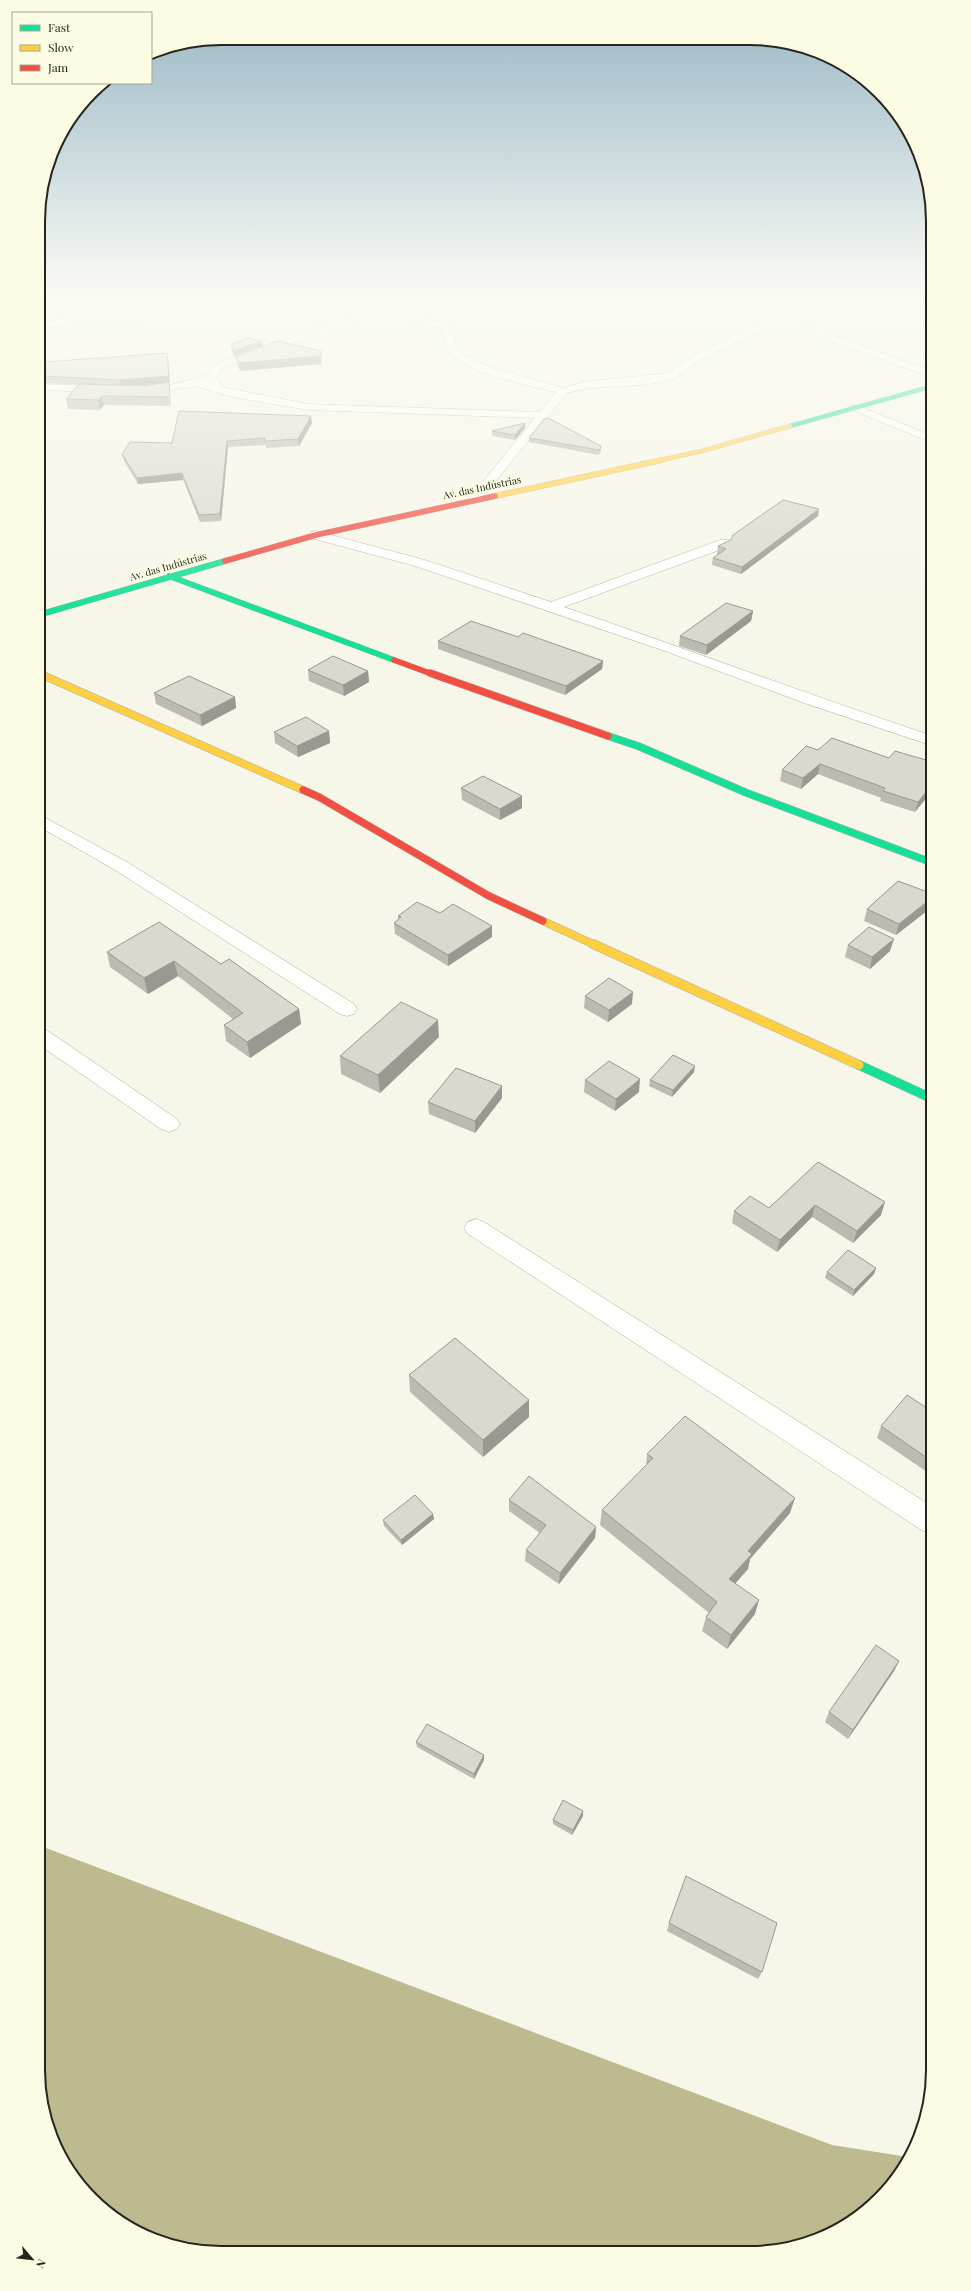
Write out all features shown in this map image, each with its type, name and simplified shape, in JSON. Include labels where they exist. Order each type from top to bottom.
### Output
[{"type":"street","points":[[264,400],[308,407],[544,415]]},
{"type":"street","points":[[475,499],[556,400]]},
{"type":"street","name":"Av. das Indústrias","points":[[45,613],[169,576],[316,535],[475,499],[702,451],[884,400]]},
{"type":"street","points":[[856,408],[926,437]]},
{"type":"street","points":[[316,535],[420,563],[670,648],[812,701],[926,739]]},
{"type":"street","points":[[551,607],[725,543]]},
{"type":"street","points":[[169,576],[393,660],[638,746],[746,793],[926,859]]},
{"type":"street","points":[[45,676],[319,797],[489,896],[926,1096]]},
{"type":"street","points":[[45,823],[121,866],[347,1009]]},
{"type":"street","points":[[45,1039],[169,1124]]},
{"type":"street","points":[[476,1228],[926,1517]]},
{"type":"shaded area","points":[[45,1848],[832,2145],[903,2156],[890,2177],[882,2186],[857,2210],[848,2216],[828,2228],[806,2237],[784,2243],[761,2246],[210,2246],[187,2243],[154,2233],[114,2210],[89,2186],[81,2177],[63,2148],[54,2126],[48,2104],[45,2081]]},
{"type":"building","points":[[179,411],[311,416],[298,439],[265,441],[265,438],[227,441],[220,514],[199,515],[182,473],[137,478],[122,454],[130,442],[172,443]]},
{"type":"building","points":[[548,418],[601,446],[600,450],[529,438],[544,419]]},
{"type":"building","points":[[525,423],[515,435],[492,431]]},
{"type":"building","points":[[783,500],[819,509],[742,567],[713,558],[726,549],[718,546],[731,540],[733,535]]},
{"type":"building","points":[[726,603],[753,611],[707,645],[680,636]]},
{"type":"building","points":[[471,621],[518,637],[523,633],[603,661],[566,686],[438,641]]},
{"type":"building","points":[[333,656],[368,671],[343,685],[308,670]]},
{"type":"building","points":[[189,676],[235,697],[200,715],[154,693]]},
{"type":"building","points":[[306,717],[329,731],[297,746],[274,732]]},
{"type":"building","points":[[832,738],[889,758],[895,751],[926,760],[926,792],[918,802],[883,791],[885,788],[820,764],[803,778],[782,770],[806,746],[818,750]]},
{"type":"building","points":[[483,776],[522,796],[500,809],[461,788]]},
{"type":"building","points":[[898,881],[926,891],[926,903],[899,924],[867,909]]},
{"type":"building","points":[[417,902],[440,913],[453,904],[492,926],[448,955],[394,923],[401,917],[398,916]]},
{"type":"building","points":[[159,922],[221,964],[229,959],[299,1009],[247,1042],[224,1025],[243,1013],[174,961],[144,978],[107,952]]},
{"type":"building","points":[[869,927],[894,939],[872,957],[848,945]]},
{"type":"building","points":[[609,978],[633,992],[609,1010],[585,996]]},
{"type":"building","points":[[401,1002],[438,1020],[378,1075],[340,1056]]},
{"type":"building","points":[[673,1055],[695,1066],[673,1090],[650,1080]]},
{"type":"building","points":[[609,1061],[640,1079],[616,1099],[585,1080]]},
{"type":"building","points":[[456,1068],[502,1086],[475,1121],[428,1102]]},
{"type":"building","points":[[818,1162],[885,1202],[857,1231],[815,1205],[780,1240],[734,1211],[750,1196],[769,1208]]},
{"type":"building","points":[[848,1250],[876,1268],[854,1290],[827,1272]]},
{"type":"building","points":[[455,1338],[529,1400],[483,1440],[409,1375]]},
{"type":"building","points":[[907,1395],[926,1407],[926,1457],[881,1426]]},
{"type":"building","points":[[685,1416],[795,1498],[748,1551],[752,1554],[729,1579],[759,1600],[731,1635],[706,1617],[717,1602],[602,1510],[653,1458],[647,1454]]},
{"type":"building","points":[[529,1476],[596,1527],[560,1573],[526,1550],[546,1525],[509,1500]]},
{"type":"building","points":[[415,1495],[433,1514],[401,1540],[383,1520]]},
{"type":"building","points":[[876,1645],[899,1661],[853,1730],[829,1712]]},
{"type":"building","points":[[427,1724],[484,1755],[474,1774],[416,1742]]},
{"type":"building","points":[[563,1800],[583,1811],[573,1830],[553,1820]]},
{"type":"building","points":[[686,1876],[777,1923],[762,1972],[669,1923]]},
{"type":"traffic: fast","points":[[790,426],[883,400]]},
{"type":"traffic: fast","points":[[45,613],[225,561]]},
{"type":"traffic: fast","points":[[169,576],[394,660]]},
{"type":"traffic: fast","points":[[608,736],[638,746],[747,793],[926,860]]},
{"type":"traffic: fast","points":[[859,1065],[926,1096]]},
{"type":"traffic: slow","points":[[495,496],[702,451],[790,426]]},
{"type":"traffic: slow","points":[[45,676],[303,790]]},
{"type":"traffic: slow","points":[[543,921],[859,1065]]},
{"type":"traffic: jam","points":[[225,561],[316,535],[495,496]]},
{"type":"traffic: jam","points":[[394,660],[608,736]]},
{"type":"traffic: jam","points":[[303,790],[319,797],[489,896],[543,921]]}]
